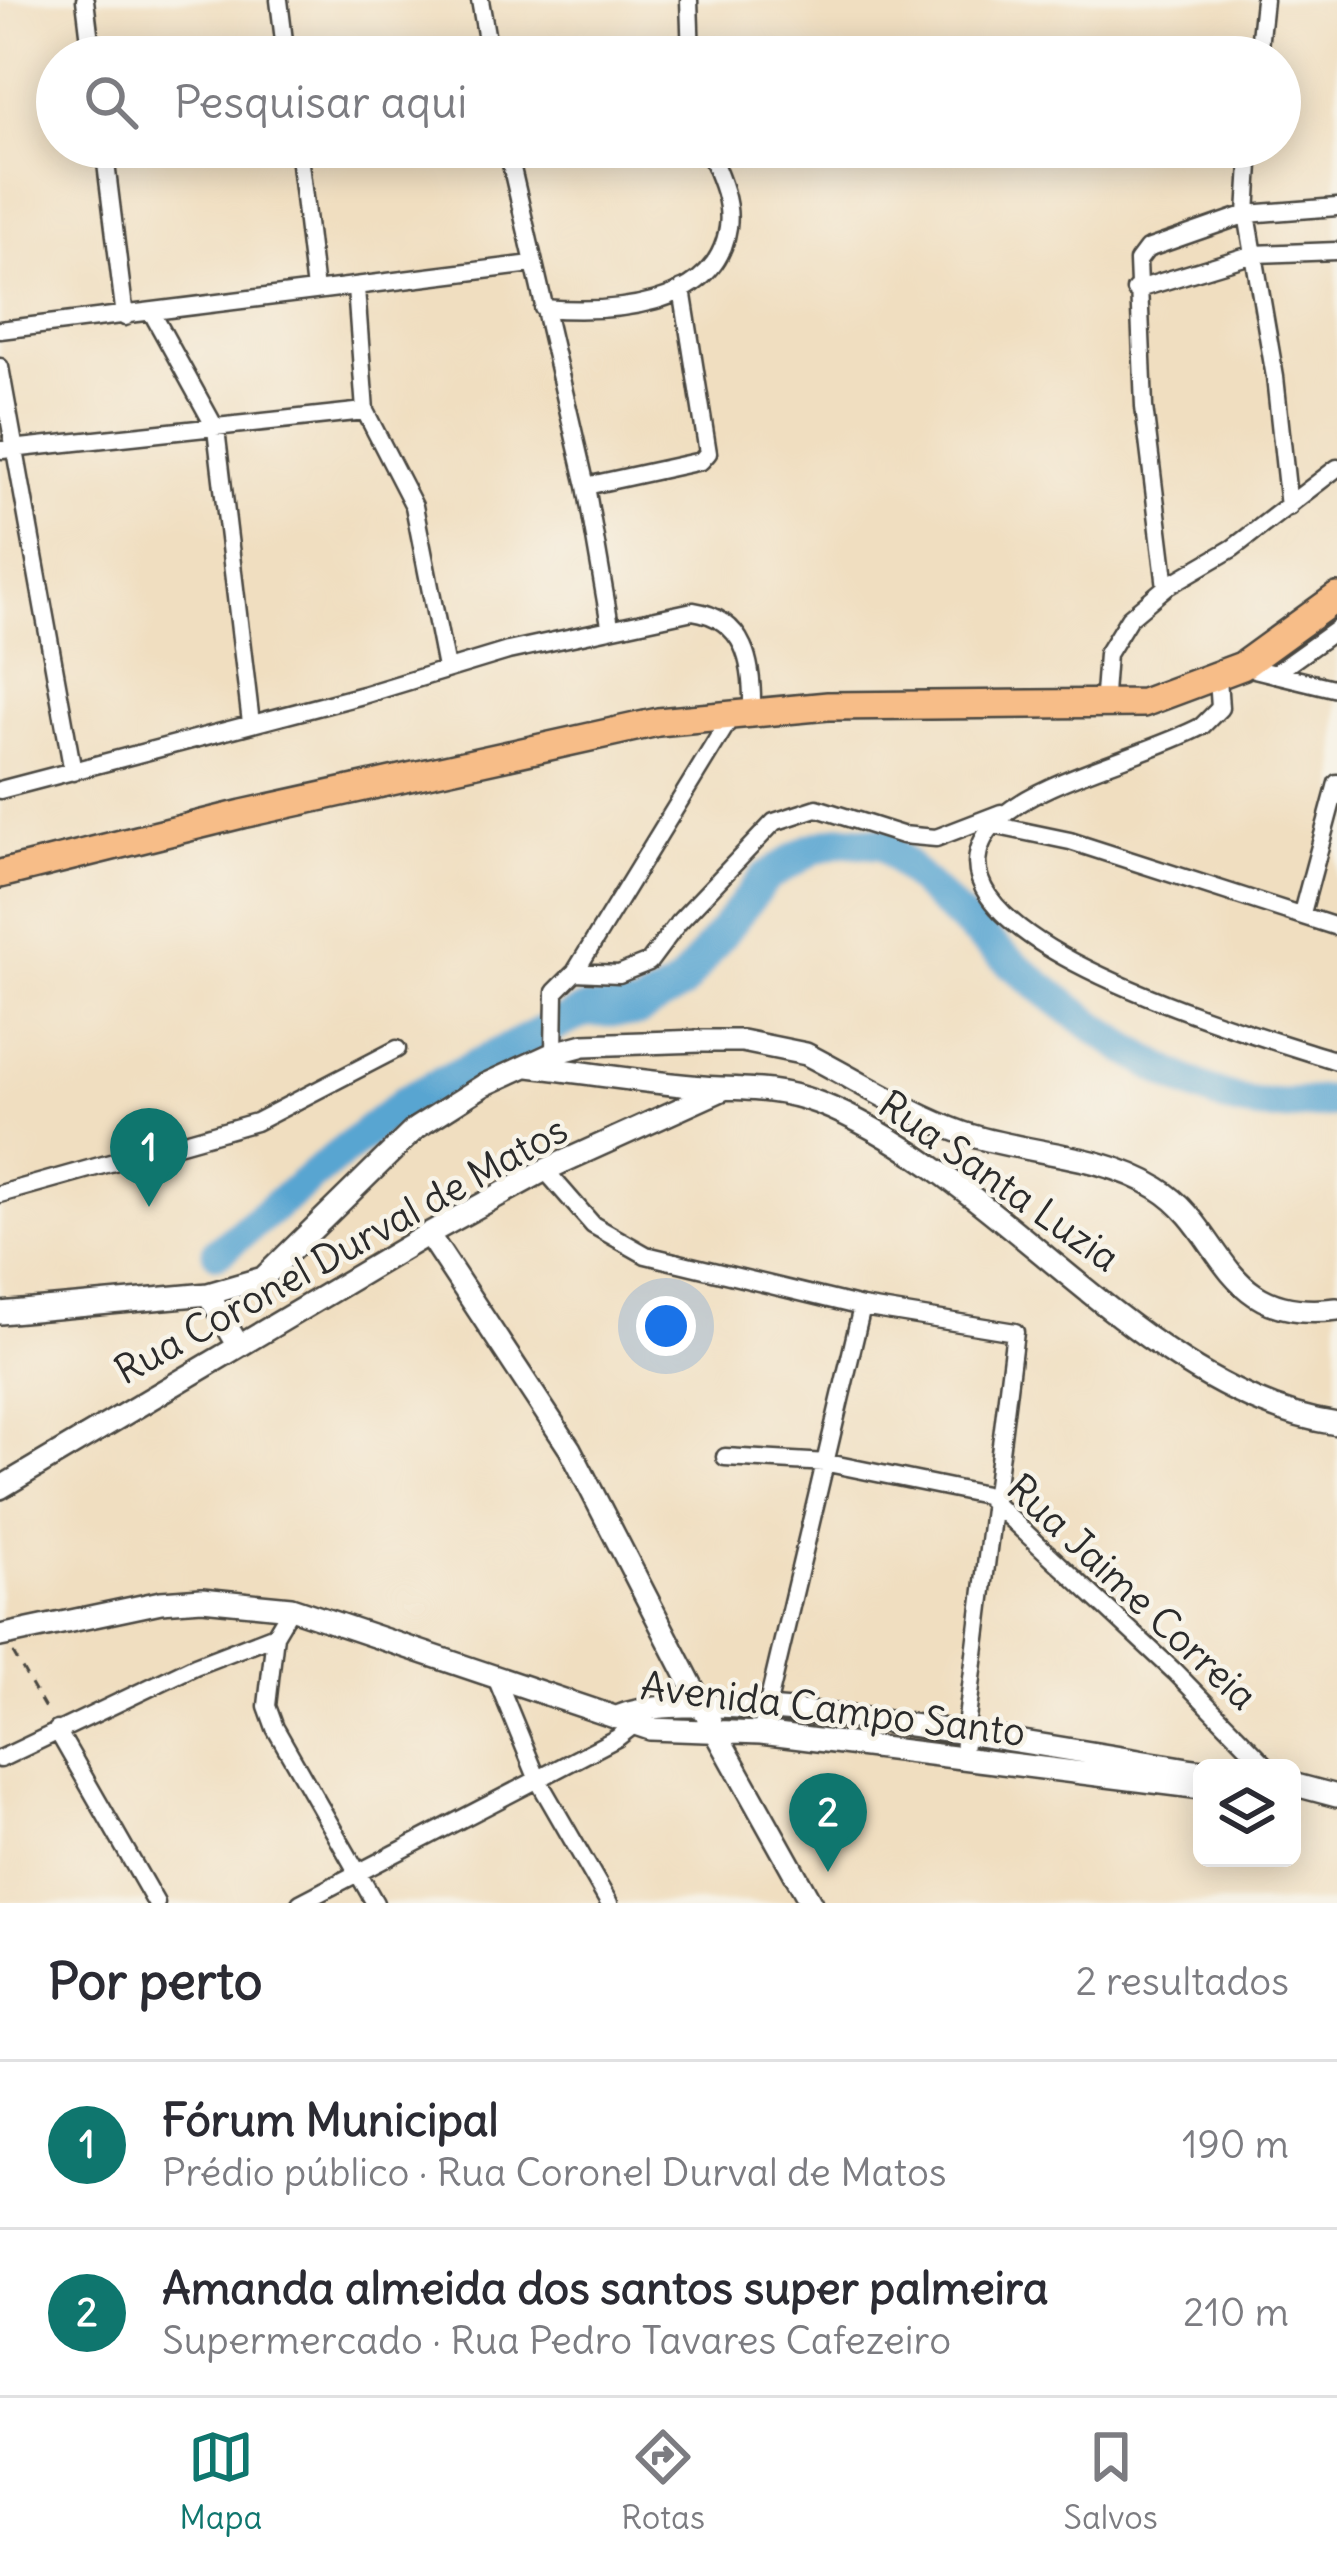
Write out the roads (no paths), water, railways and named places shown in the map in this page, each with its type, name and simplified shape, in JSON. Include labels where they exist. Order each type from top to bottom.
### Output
[{"type":"main road","points":[[0,874],[460,765],[743,711],[1103,707],[1158,700],[1230,672],[1337,597]]},
{"type":"street","points":[[85,0],[89,36]]},
{"type":"street","points":[[279,0],[283,36]]},
{"type":"street","points":[[480,0],[486,36]]},
{"type":"street","points":[[688,0],[690,36]]},
{"type":"street","points":[[1260,36],[1264,0]]},
{"type":"street","points":[[107,168],[125,316]]},
{"type":"street","points":[[300,168],[315,290]]},
{"type":"street","points":[[511,168],[586,486],[610,626]]},
{"type":"street","points":[[542,308],[611,309],[682,289],[703,274],[724,246],[729,223],[713,168]]},
{"type":"street","points":[[1250,168],[1247,214],[1288,507]]},
{"type":"street","points":[[1166,587],[1135,267],[1147,249],[1247,214],[1337,207]]},
{"type":"street","points":[[1135,290],[1254,254],[1337,251]]},
{"type":"street","points":[[0,330],[532,264]]},
{"type":"street","points":[[356,288],[365,411],[414,506],[446,668]]},
{"type":"street","points":[[586,486],[701,461],[708,453],[682,289]]},
{"type":"street","points":[[152,313],[216,430],[251,723]]},
{"type":"street","points":[[0,368],[5,449],[73,772]]},
{"type":"street","points":[[5,449],[365,411]]},
{"type":"street","points":[[1103,707],[1107,654],[1115,635],[1166,587],[1288,507],[1337,468]]},
{"type":"street","points":[[0,790],[610,626],[693,611],[718,619],[741,639],[749,655],[743,711],[575,972],[555,992],[554,1052]]},
{"type":"street","points":[[1274,674],[1337,629]]},
{"type":"street","points":[[575,972],[619,974],[649,962],[678,923],[774,822],[817,808],[902,835],[936,838],[1202,726],[1220,708],[1230,672],[1274,674],[1337,688]]},
{"type":"street","points":[[1302,913],[1337,783]]},
{"type":"street","points":[[1008,811],[975,851],[974,868],[990,902],[1031,940],[1076,966],[1337,1061]]},
{"type":"street","points":[[993,825],[1070,841],[1337,927]]},
{"type":"street","points":[[0,1313],[208,1294],[263,1278],[416,1128],[522,1065],[584,1045],[700,1040],[742,1041],[806,1054],[963,1133],[1141,1180],[1179,1207],[1246,1289],[1287,1307],[1337,1309]]},
{"type":"street","points":[[0,1194],[256,1122],[398,1049]]},
{"type":"street","name":"Rua Santa Luzia","points":[[522,1065],[724,1088],[766,1088],[819,1103],[883,1137],[1180,1359],[1269,1405],[1337,1424]]},
{"type":"street","name":"Rua Coronel Durval de Matos","points":[[0,1488],[237,1342],[428,1234],[545,1170],[724,1088]]},
{"type":"street","points":[[545,1170],[593,1225],[646,1255],[862,1307],[1015,1332],[962,1759]]},
{"type":"street","points":[[428,1234],[562,1434],[701,1705],[811,1903]]},
{"type":"street","points":[[208,1294],[237,1342]]},
{"type":"street","points":[[763,1722],[862,1307]]},
{"type":"street","name":"Rua Jaime Correia","points":[[725,1457],[828,1463],[946,1484],[994,1502],[1260,1759]]},
{"type":"street","points":[[2,1636],[161,1602],[290,1608],[626,1722]]},
{"type":"street","points":[[290,1608],[274,1635],[267,1706],[375,1903]]},
{"type":"street","points":[[0,1759],[274,1635]]},
{"type":"street","points":[[497,1680],[538,1780],[609,1903]]},
{"type":"street","name":"Avenida Campo Santo","points":[[626,1722],[651,1706],[701,1705],[763,1722],[962,1759],[1193,1788]]},
{"type":"street","points":[[299,1903],[538,1780],[626,1722]]},
{"type":"street","name":"Avenida Campo Santo","points":[[626,1722],[714,1729],[763,1722],[965,1735],[1193,1770]]},
{"type":"street","points":[[58,1730],[156,1903]]},
{"type":"street","points":[[1301,1786],[1337,1796]]},
{"type":"street","points":[[1301,1795],[1337,1796]]},
{"type":"waterway","points":[[218,1252],[407,1100],[584,1011],[637,1011],[681,985],[765,878],[812,849],[842,840],[886,844],[1005,958],[1109,1037],[1161,1069],[1210,1092],[1253,1104],[1337,1101]]},
{"type":"place","name":"Fórum Municipal","points":[[149,1207]]},
{"type":"place","name":"Amanda almeida dos santos super palmeira","points":[[828,1872]]}]
